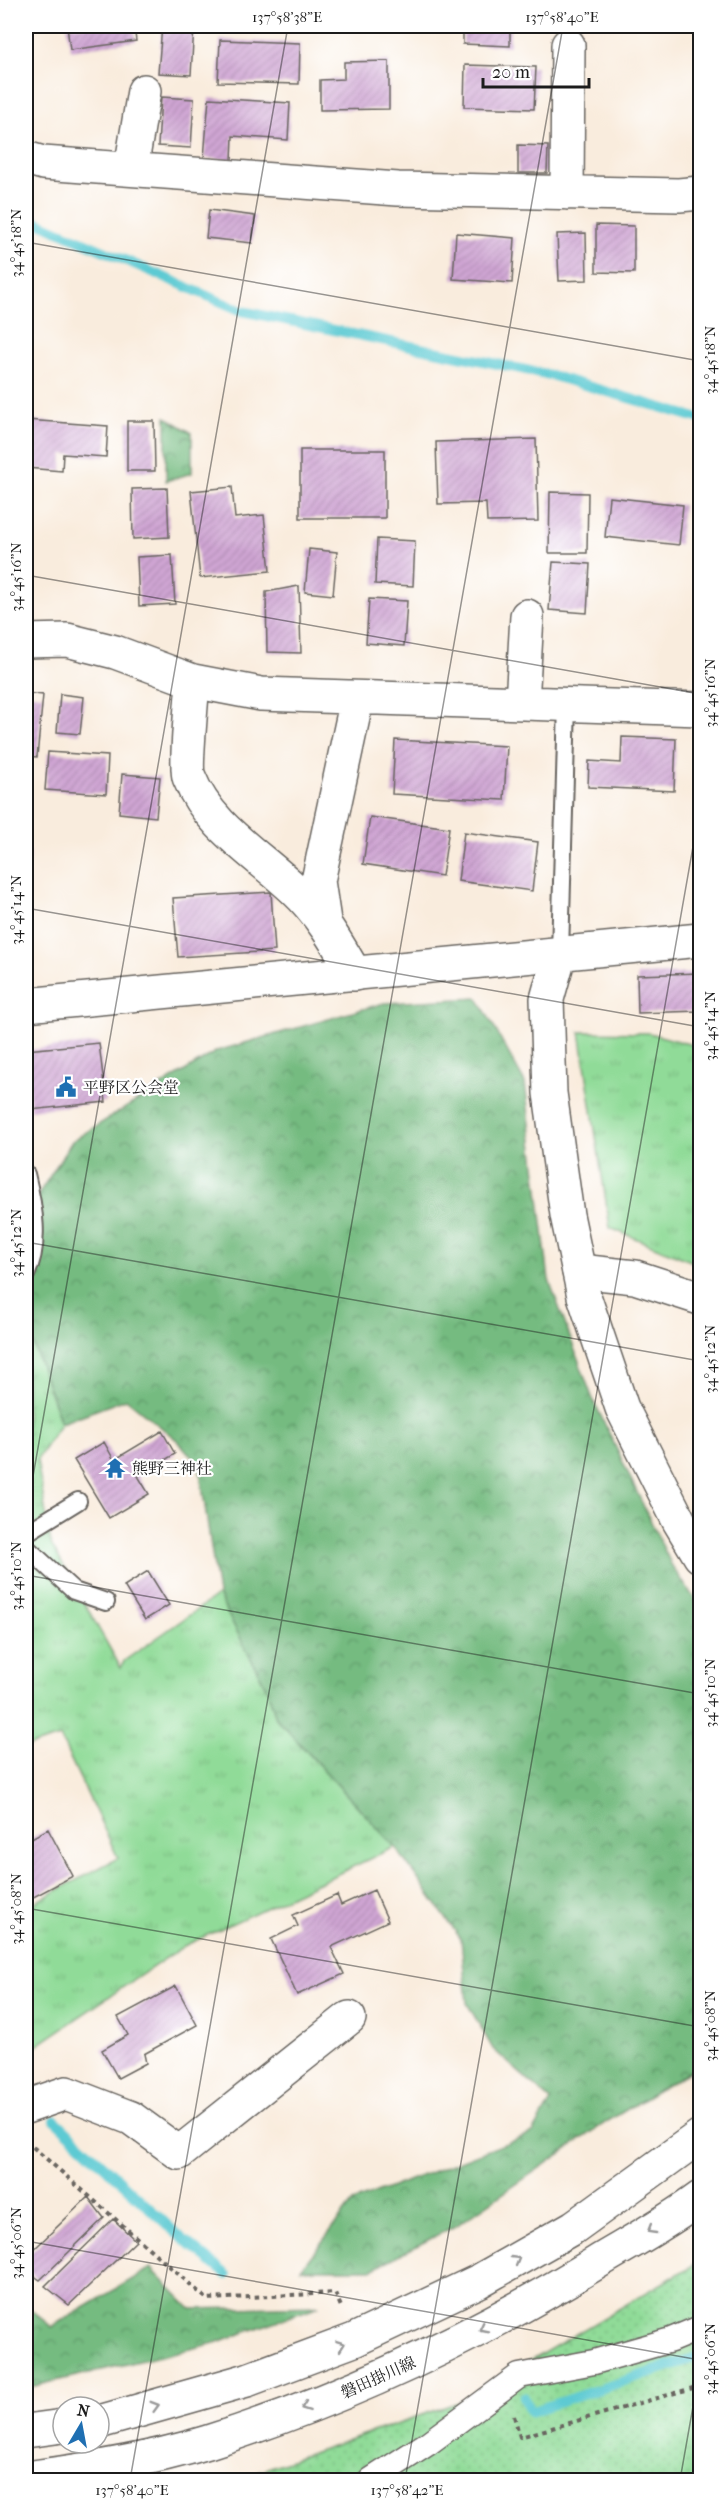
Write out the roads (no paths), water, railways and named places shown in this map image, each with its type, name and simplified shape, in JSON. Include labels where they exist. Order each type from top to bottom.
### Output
[{"type":"street","points":[[567,193],[568,45]]},
{"type":"street","points":[[131,169],[144,91]]},
{"type":"street","points":[[26,158],[43,163],[398,189],[678,195],[700,193]]},
{"type":"street","points":[[522,703],[526,616]]},
{"type":"street","points":[[26,641],[67,640],[115,652],[193,681],[261,694],[700,709]]},
{"type":"street","points":[[193,681],[188,775],[210,811],[241,845],[294,888],[324,921],[355,974]]},
{"type":"street","points":[[324,921],[318,881],[357,699]]},
{"type":"street","points":[[26,1005],[700,940]]},
{"type":"street","points":[[560,953],[547,999],[550,1093],[567,1215],[584,1296],[622,1407],[679,1521],[700,1556]]},
{"type":"street","points":[[579,1271],[635,1277],[700,1298]]},
{"type":"street","points":[[26,2107],[66,2094],[131,2118],[179,2153],[349,2018]]},
{"type":"street","points":[[111,2419],[247,2380],[354,2340],[479,2281],[574,2227],[700,2136]]},
{"type":"street","name":"磐田掛川線","points":[[26,2478],[84,2470],[207,2442],[330,2398],[489,2325],[561,2284],[700,2198]]},
{"type":"street","points":[[371,2481],[427,2444],[505,2384],[519,2376],[594,2362],[671,2340],[700,2328]]},
{"type":"street","points":[[26,2431],[51,2428]]},
{"type":"lane","points":[[560,953],[567,705]]},
{"type":"lane","points":[[26,1174],[36,1217],[30,1267],[26,1275]]},
{"type":"lane","points":[[26,1533],[78,1501]]},
{"type":"lane","points":[[26,1547],[74,1591],[106,1602]]},
{"type":"waterway","points":[[26,217],[242,311],[550,375],[700,419]]},
{"type":"waterway","points":[[55,2120],[177,2234],[227,2275]]},
{"type":"waterway","points":[[524,2397],[530,2412],[700,2356]]},
{"type":"place","name":"平野区公会堂","points":[[66,1087]]},
{"type":"place","name":"熊野三神社","points":[[115,1468]]}]
